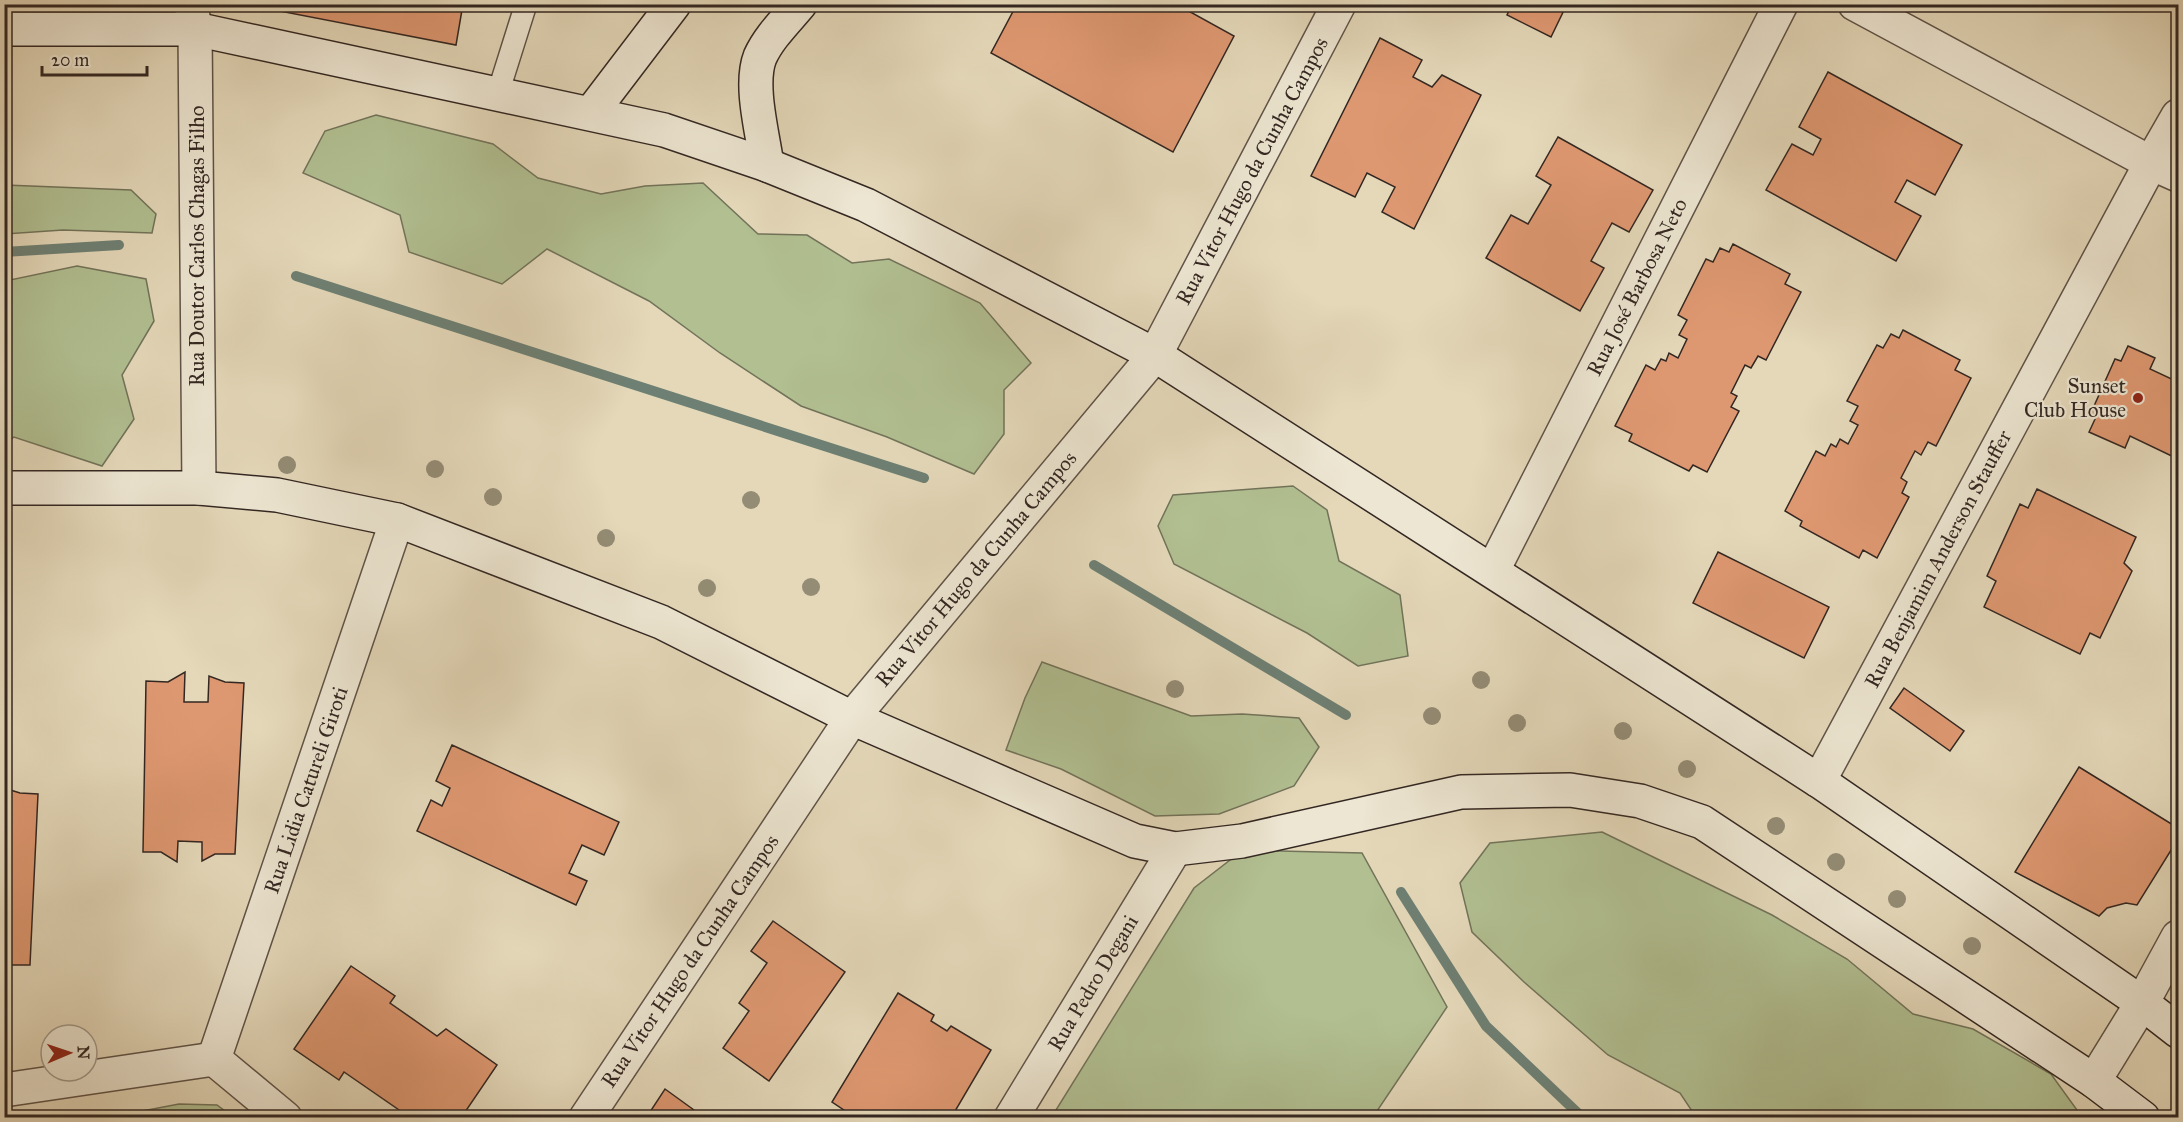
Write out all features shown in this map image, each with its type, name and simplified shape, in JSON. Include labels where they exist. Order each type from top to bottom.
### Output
[{"type":"main road","points":[[591,113],[674,4]]},
{"type":"main road","points":[[767,165],[756,87],[759,59],[770,40],[800,4]]},
{"type":"main road","name":"Rua Vitor Hugo da Cunha Campos","points":[[586,1118],[852,718],[1155,355],[1339,4]]},
{"type":"main road","name":"Rua José Barbosa Neto","points":[[1492,570],[1781,4]]},
{"type":"main road","points":[[1855,4],[2165,169]]},
{"type":"main road","points":[[4,29],[193,17],[498,93],[664,130],[767,165],[866,205],[1155,355],[1819,781],[2142,1003],[2178,1031]]},
{"type":"main road","name":"Rua Doutor Carlos Chagas Filho","points":[[193,17],[199,488]]},
{"type":"main road","name":"Rua Benjamim Anderson Stauffer","points":[[1819,781],[2165,169],[2178,117]]},
{"type":"main road","points":[[4,488],[199,488],[277,495],[397,520],[661,622],[852,718],[1135,841],[1175,849],[1242,841],[1461,792],[1570,790],[1640,801],[1702,822],[2094,1081],[2143,1118]]},
{"type":"main road","name":"Rua Lidia Catureli Giroti","points":[[214,1059],[397,520]]},
{"type":"main road","name":"Rua Pedro Degani","points":[[1011,1118],[1175,849]]},
{"type":"main road","points":[[2094,1081],[2142,1003],[2178,937]]},
{"type":"main road","points":[[4,1090],[214,1059],[285,1118]]},
{"type":"lane","points":[[498,93],[526,4]]},
{"type":"green space","points":[[376,115],[493,144],[538,178],[601,194],[645,186],[703,183],[758,234],[807,235],[852,263],[889,259],[980,303],[1031,363],[1004,390],[1004,434],[974,474],[887,437],[801,406],[720,353],[649,301],[547,249],[502,284],[409,252],[400,215],[303,173],[325,131]]},
{"type":"green space","points":[[5,185],[131,190],[156,214],[152,233],[63,230],[5,234]]},
{"type":"green space","points":[[77,266],[146,279],[154,321],[122,375],[134,419],[102,466],[14,437],[5,444],[5,281]]},
{"type":"green space","points":[[1293,486],[1327,510],[1339,561],[1400,595],[1408,656],[1358,666],[1307,633],[1174,564],[1158,526],[1173,495]]},
{"type":"green space","points":[[1042,662],[1191,716],[1242,714],[1299,718],[1319,747],[1294,786],[1219,814],[1155,816],[1061,769],[1006,750],[1025,698]]},
{"type":"green space","points":[[1602,832],[1772,915],[1847,959],[1913,1014],[1973,1029],[2051,1074],[2082,1117],[1696,1117],[1680,1093],[1608,1055],[1524,982],[1472,932],[1460,883],[1490,843]]},
{"type":"green space","points":[[1243,850],[1362,853],[1447,1007],[1373,1117],[1051,1118],[1194,888]]},
{"type":"green space","points":[[179,1104],[217,1105],[233,1117],[111,1117]]},
{"type":"building","points":[[270,4],[463,4],[456,45],[269,9]]},
{"type":"building","points":[[1017,4],[1176,4],[1234,36],[1173,152],[991,53]]},
{"type":"building","points":[[1512,4],[1567,4],[1551,37],[1507,15]]},
{"type":"building","points":[[1380,38],[1422,60],[1413,77],[1432,87],[1442,75],[1481,95],[1414,229],[1382,212],[1395,187],[1367,173],[1355,197],[1311,176]]},
{"type":"building","points":[[1828,72],[1962,145],[1935,195],[1907,180],[1895,202],[1921,216],[1896,261],[1766,190],[1792,144],[1813,155],[1821,139],[1799,127]]},
{"type":"building","points":[[1558,137],[1653,190],[1629,232],[1612,223],[1591,261],[1604,268],[1580,311],[1486,258],[1511,215],[1528,224],[1551,185],[1536,176]]},
{"type":"building","points":[[1733,244],[1790,274],[1785,284],[1801,292],[1766,360],[1758,356],[1751,368],[1745,365],[1731,393],[1737,396],[1731,407],[1739,411],[1707,472],[1693,465],[1689,471],[1629,441],[1632,434],[1615,426],[1646,365],[1655,370],[1661,359],[1666,361],[1669,353],[1678,358],[1687,339],[1679,335],[1687,320],[1678,315],[1706,259],[1713,262],[1720,248],[1729,252]]},
{"type":"building","points":[[1903,330],[1960,360],[1955,370],[1971,378],[1936,446],[1928,442],[1921,455],[1915,451],[1901,478],[1907,482],[1902,493],[1909,497],[1877,558],[1863,550],[1859,558],[1800,526],[1802,521],[1785,511],[1816,451],[1825,456],[1831,444],[1836,447],[1840,439],[1848,444],[1858,425],[1850,421],[1858,406],[1847,401],[1877,345],[1883,348],[1891,334],[1899,338]]},
{"type":"building","name":"Sunset Club House","points":[[2128,346],[2155,358],[2150,369],[2178,382],[2178,459],[2130,436],[2125,448],[2089,432],[2096,417],[2090,415],[2115,359],[2121,361]]},
{"type":"building","points":[[2037,489],[2136,537],[2124,563],[2132,571],[2100,638],[2090,633],[2080,654],[1984,607],[1996,581],[1987,576],[2020,504],[2028,508]]},
{"type":"building","points":[[1718,552],[1829,607],[1804,658],[1693,603]]},
{"type":"building","points":[[185,672],[184,702],[208,702],[209,676],[225,682],[244,683],[235,854],[215,854],[202,861],[202,842],[178,841],[177,862],[161,852],[143,852],[146,681],[168,682]]},
{"type":"building","points":[[1904,688],[1964,731],[1950,751],[1890,708]]},
{"type":"building","points":[[452,745],[619,822],[604,855],[582,845],[569,873],[587,881],[576,905],[417,831],[431,800],[442,806],[450,788],[436,781]]},
{"type":"building","points":[[2079,767],[2178,828],[2178,839],[2137,905],[2126,903],[2107,908],[2099,916],[2015,872]]},
{"type":"building","points":[[4,788],[20,793],[38,794],[30,965],[10,965],[4,968]]},
{"type":"building","points":[[773,921],[845,972],[769,1081],[723,1048],[749,1011],[739,1003],[767,963],[751,951]]},
{"type":"building","points":[[351,966],[395,996],[390,1003],[437,1036],[446,1029],[497,1065],[461,1118],[394,1118],[399,1110],[344,1072],[339,1080],[294,1049]]},
{"type":"building","points":[[898,993],[934,1015],[931,1021],[947,1031],[951,1026],[991,1050],[951,1118],[856,1118],[832,1102]]},
{"type":"building","points":[[665,1089],[705,1118],[646,1118]]},
{"type":"waterway","points":[[4,252],[119,245]]},
{"type":"waterway","points":[[296,276],[924,478]]},
{"type":"waterway","points":[[1094,565],[1346,715]]},
{"type":"waterway","points":[[1401,892],[1486,1026],[1583,1118]]},
{"type":"place","name":"Sunset Club House","points":[[2138,398]]}]
